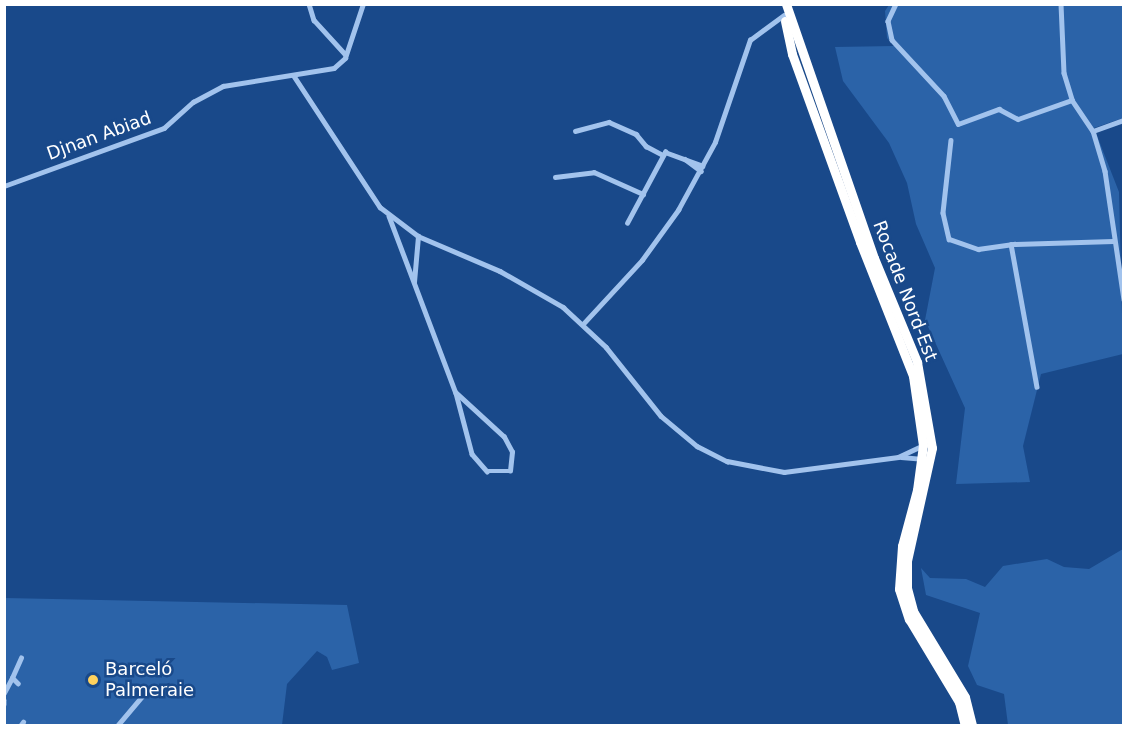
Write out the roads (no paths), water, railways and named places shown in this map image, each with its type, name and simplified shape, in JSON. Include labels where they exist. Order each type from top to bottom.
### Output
[{"type":"highway","name":"Rocade Nord-Est","points":[[780,4],[792,54],[860,242],[913,376],[923,445],[922,459],[902,546],[899,589],[909,619],[956,695],[965,726]]},
{"type":"highway","name":"Rocade Nord-Est","points":[[786,4],[874,258],[917,362],[932,448],[907,561],[907,588],[913,612],[965,697],[972,726]]},
{"type":"street","points":[[309,4],[314,20],[346,55],[363,4]]},
{"type":"street","points":[[896,4],[888,21],[892,40],[944,96],[958,124],[999,109],[1018,119],[1072,100]]},
{"type":"street","points":[[1061,4],[1062,63],[1072,100],[1093,131],[1111,196],[1113,241],[1124,300]]},
{"type":"street","points":[[584,324],[653,246],[702,169],[724,118],[746,48],[760,30],[783,15]]},
{"type":"street","name":"Djnan Abiad","points":[[4,186],[164,128],[193,102],[223,86],[328,70],[340,64],[346,55]]},
{"type":"street","points":[[294,76],[364,187],[389,216],[418,236],[533,288],[584,324],[661,416],[713,455],[755,469],[784,472],[898,457],[922,459]]},
{"type":"street","points":[[1093,131],[1124,120]]},
{"type":"street","points":[[575,131],[609,122],[636,134],[646,146],[663,154],[668,152],[702,169]]},
{"type":"street","points":[[951,140],[943,213],[947,237],[968,248],[1011,244],[1113,241]]},
{"type":"street","points":[[627,223],[663,154]]},
{"type":"street","points":[[555,177],[590,171],[643,194]]},
{"type":"street","points":[[389,216],[456,393],[466,436],[476,461],[492,473],[510,471],[512,452],[504,437],[456,393]]},
{"type":"street","points":[[414,285],[418,236]]},
{"type":"street","points":[[1011,244],[1037,387]]},
{"type":"street","points":[[898,457],[923,445]]},
{"type":"street","points":[[4,693],[21,658]]},
{"type":"street","points":[[12,678],[18,684]]},
{"type":"street","points":[[117,726],[144,694],[125,688]]},
{"type":"place","name":"Barceló Palmeraie","points":[[93,680]]}]
